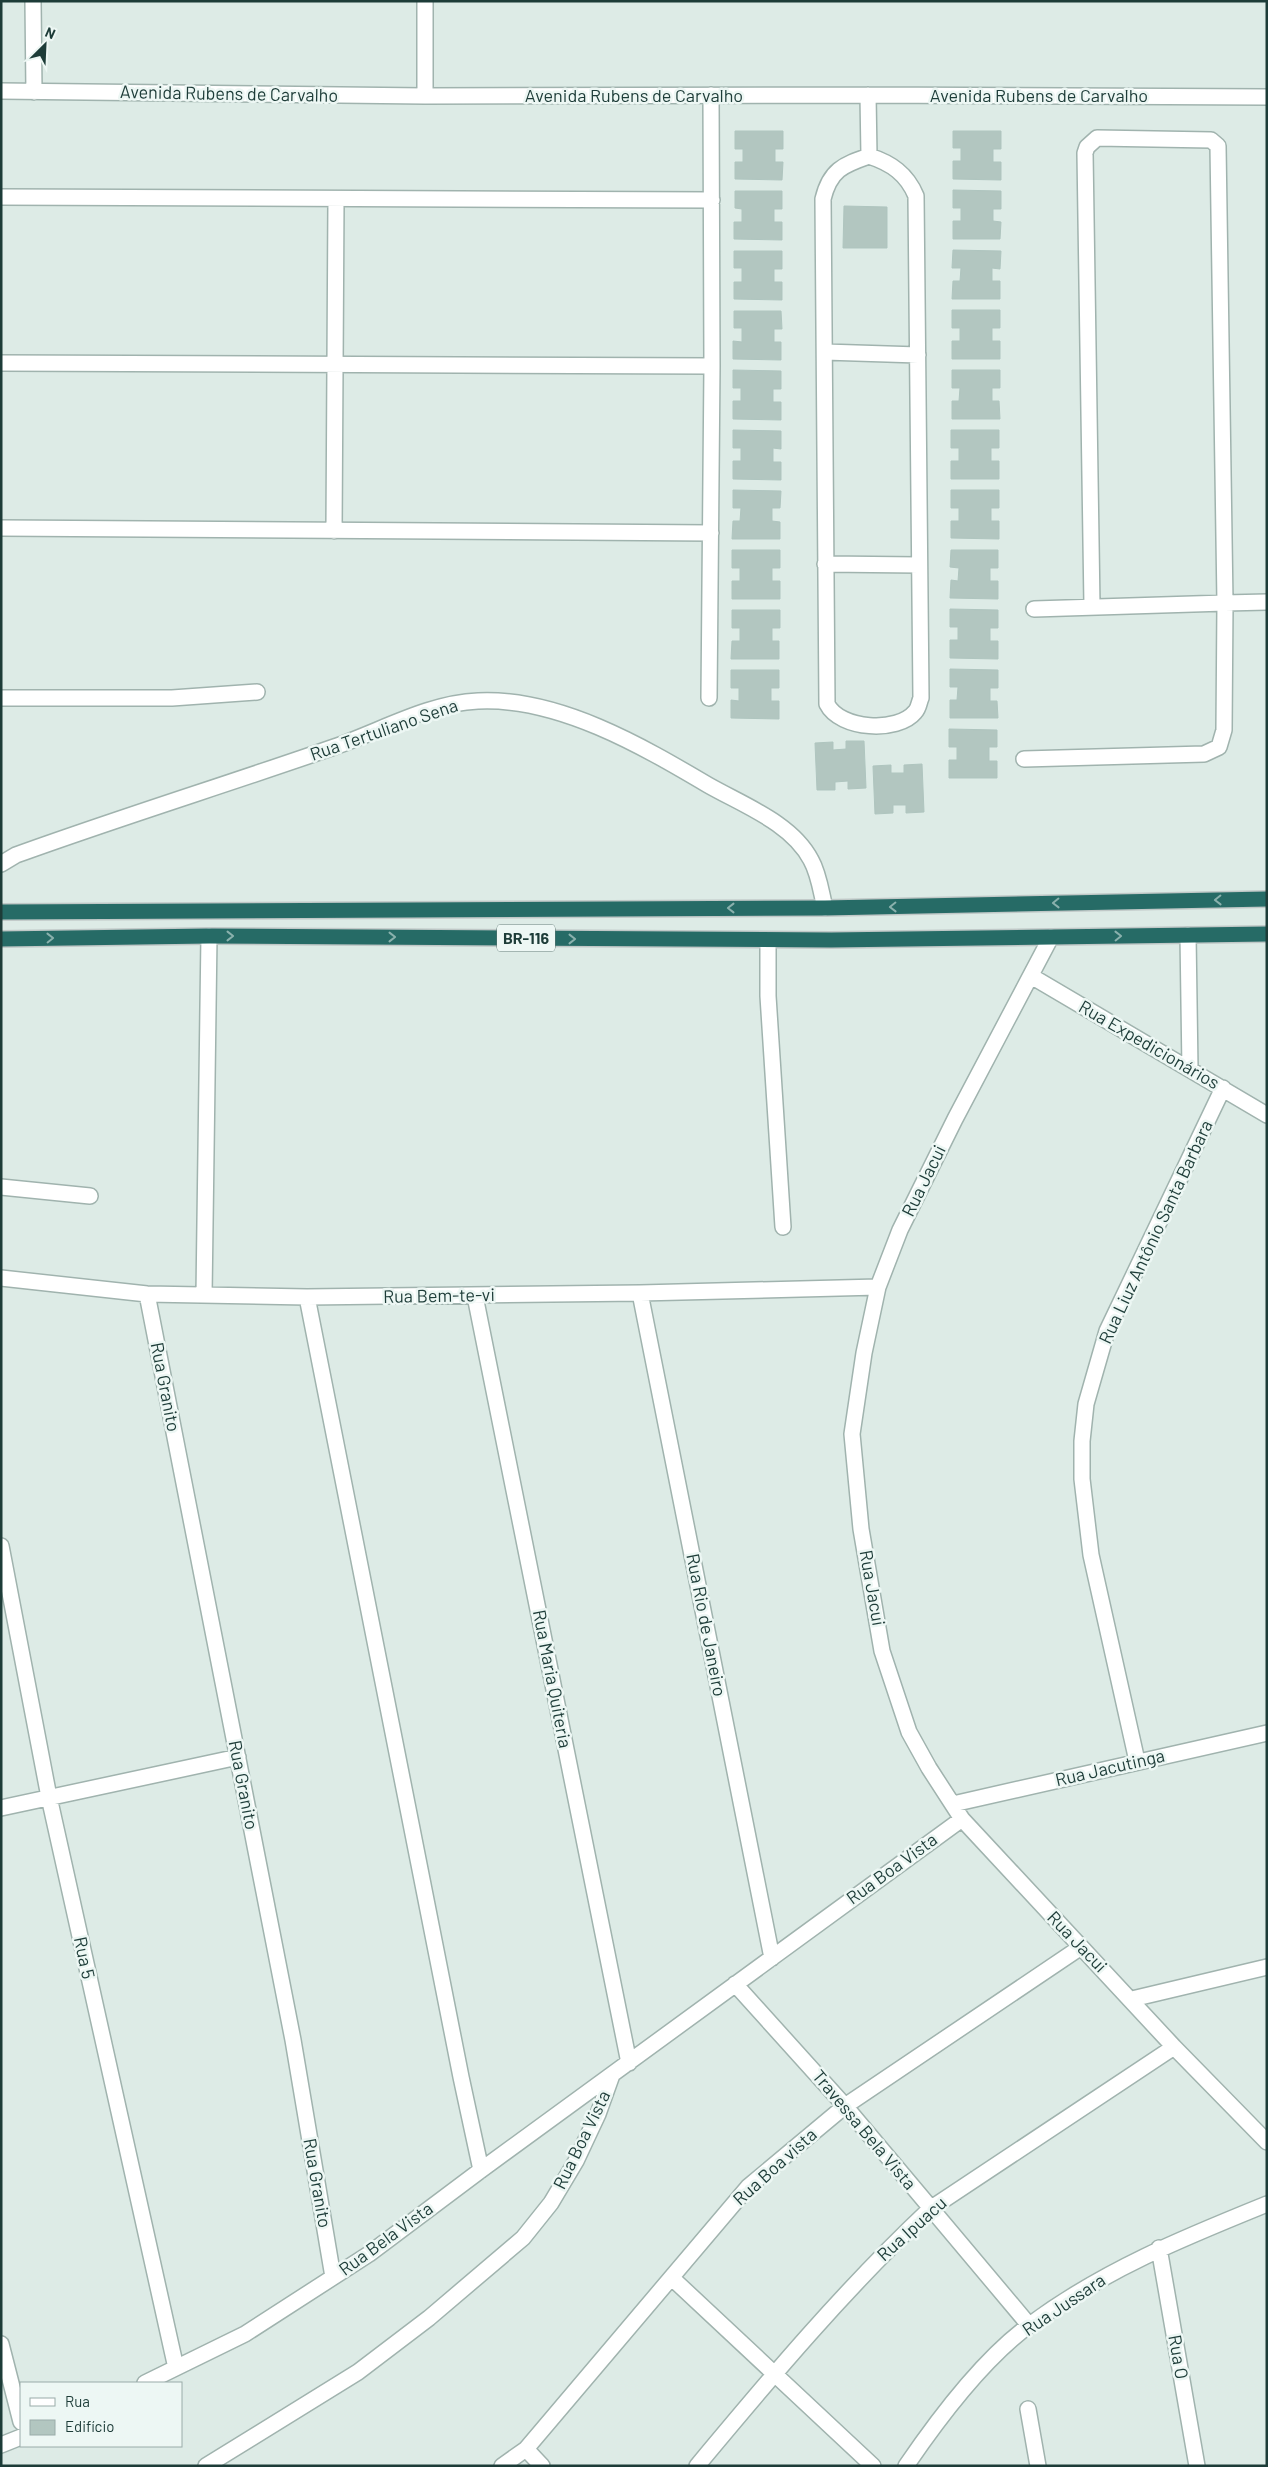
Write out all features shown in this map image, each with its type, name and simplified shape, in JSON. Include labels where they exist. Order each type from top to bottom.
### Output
[{"type":"highway","points":[[1,912],[825,908],[1267,899]]},
{"type":"highway","points":[[1051,937],[1267,934]]},
{"type":"highway","name":"BR-116","points":[[1,939],[209,936],[768,940],[1051,937]]},
{"type":"street","points":[[33,1],[34,92]]},
{"type":"street","points":[[425,1],[425,96]]},
{"type":"street","name":"Avenida Rubens de Carvalho","points":[[1,91],[425,96],[868,95],[1267,97]]},
{"type":"street","points":[[709,698],[712,366],[711,95]]},
{"type":"street","points":[[868,95],[869,156]]},
{"type":"street","points":[[1024,759],[1204,754],[1215,751],[1221,744],[1224,730],[1225,603],[1218,146],[1211,140],[1097,138],[1087,147],[1085,153],[1092,606]]},
{"type":"street","points":[[869,156],[894,167],[905,177],[916,196],[918,355],[919,705],[916,712],[905,719],[872,726],[857,725],[844,720],[836,716],[827,704],[825,564],[826,352],[823,199],[826,186],[838,170],[869,156]]},
{"type":"street","points":[[1,197],[336,200],[712,200]]},
{"type":"street","points":[[334,531],[336,200]]},
{"type":"street","points":[[826,352],[918,355]]},
{"type":"street","points":[[1,363],[712,366]]},
{"type":"street","points":[[1,528],[711,533]]},
{"type":"street","points":[[825,564],[919,565]]},
{"type":"street","points":[[1034,609],[1267,602]]},
{"type":"street","points":[[1,698],[172,698],[257,692]]},
{"type":"street","name":"Rua Tertuliano Sena","points":[[1,864],[16,854],[335,747],[416,715],[450,704],[479,700],[512,702],[544,709],[625,738],[778,825],[802,845],[812,860],[818,876],[825,908]]},
{"type":"street","points":[[1188,935],[1190,1069]]},
{"type":"street","points":[[204,1295],[209,936]]},
{"type":"street","name":"Rua Jacui","points":[[1051,937],[955,1119],[909,1213],[878,1287],[864,1353],[852,1434],[861,1529],[882,1651],[909,1732],[962,1819],[1080,1947],[1132,1999],[1174,2047],[1267,2142]]},
{"type":"street","points":[[768,940],[768,996],[783,1227]]},
{"type":"street","name":"Rua Expedicionários","points":[[1031,976],[1267,1115]]},
{"type":"street","name":"Rua Liuz Antônio Santa Barbara","points":[[1137,1761],[1091,1555],[1082,1479],[1082,1441],[1086,1404],[1107,1332],[1224,1088]]},
{"type":"street","points":[[1,1187],[90,1196]]},
{"type":"street","name":"Rua Bem-te-vi","points":[[1,1278],[147,1294],[307,1297],[475,1296],[878,1287]]},
{"type":"street","name":"Rua Rio de Janeiro","points":[[640,1293],[772,1958]]},
{"type":"street","name":"Rua Granito","points":[[147,1294],[293,2040],[333,2277]]},
{"type":"street","name":"Rua Maria Quiteria","points":[[475,1296],[629,2062]]},
{"type":"street","points":[[307,1297],[481,2170]]},
{"type":"street","name":"Rua 5","points":[[1,1546],[49,1797],[176,2368]]},
{"type":"street","name":"Rua Jacutinga","points":[[952,1804],[1267,1733]]},
{"type":"street","points":[[1,1808],[238,1757]]},
{"type":"street","name":"Rua Boa Vista","points":[[206,2466],[358,2372],[429,2318],[523,2238],[551,2203],[576,2160],[598,2114],[612,2074],[962,1819]]},
{"type":"street","name":"Rua Boa vista","points":[[502,2466],[526,2449],[748,2187],[846,2106],[1080,1947]]},
{"type":"street","points":[[1132,1999],[1267,1967]]},
{"type":"street","name":"Travessa Bela Vista","points":[[735,1984],[846,2106],[1030,2325]]},
{"type":"street","name":"Rua Ipuacu","points":[[697,2466],[775,2372],[895,2242],[930,2208],[1174,2047]]},
{"type":"street","name":"Rua Bela Vista","points":[[147,2382],[245,2334],[369,2254],[612,2074]]},
{"type":"street","name":"Rua Jussara","points":[[906,2466],[947,2411],[994,2357],[1030,2325],[1077,2292],[1159,2248],[1267,2204]]},
{"type":"street","name":"Rua O","points":[[1159,2248],[1197,2466]]},
{"type":"street","points":[[672,2278],[775,2372],[873,2466]]},
{"type":"street","points":[[1,2344],[20,2418]]},
{"type":"street","points":[[1028,2409],[1038,2466]]},
{"type":"street","points":[[1,2445],[20,2437]]},
{"type":"street","points":[[526,2449],[542,2466]]},
{"type":"building","points":[[735,131],[783,131],[783,149],[775,149],[775,162],[783,162],[782,180],[735,179],[735,162],[743,162],[743,149],[735,149]]},
{"type":"building","points":[[953,131],[1001,131],[1001,149],[993,149],[993,162],[1001,162],[1001,180],[953,179],[953,161],[961,161],[961,148],[953,148]]},
{"type":"building","points":[[953,190],[1001,191],[1001,209],[993,209],[993,221],[1001,222],[1000,239],[953,239],[953,221],[961,221],[961,208],[953,208]]},
{"type":"building","points":[[735,191],[782,191],[782,209],[774,209],[774,222],[782,222],[782,240],[734,239],[734,222],[742,222],[742,209],[735,208]]},
{"type":"building","points":[[844,206],[887,207],[887,248],[843,248]]},
{"type":"building","points":[[953,250],[1001,251],[1000,269],[992,268],[992,281],[1000,281],[1000,299],[952,299],[953,281],[960,281],[961,268],[952,268]]},
{"type":"building","points":[[734,251],[782,251],[782,269],[774,269],[774,282],[782,282],[782,300],[734,299],[734,282],[742,282],[742,268],[734,268]]},
{"type":"building","points":[[952,310],[1000,310],[1000,328],[992,328],[992,341],[1000,341],[1000,359],[952,359],[952,341],[960,341],[960,328],[952,328]]},
{"type":"building","points":[[734,311],[781,311],[782,329],[774,329],[774,342],[781,342],[781,360],[733,359],[733,341],[742,342],[742,328],[734,328]]},
{"type":"building","points":[[733,370],[781,371],[781,389],[773,389],[773,402],[781,402],[781,420],[733,419],[733,401],[741,401],[741,388],[733,388]]},
{"type":"building","points":[[952,370],[1000,370],[1000,388],[992,388],[992,401],[999,401],[1000,419],[952,419],[952,401],[959,401],[960,388],[952,388]]},
{"type":"building","points":[[733,430],[781,431],[781,449],[773,448],[773,462],[781,462],[781,480],[733,479],[733,461],[741,461],[741,448],[733,448]]},
{"type":"building","points":[[951,430],[999,430],[999,448],[991,448],[991,461],[999,461],[999,479],[951,479],[951,461],[959,461],[959,448],[951,448]]},
{"type":"building","points":[[733,490],[781,491],[780,508],[772,508],[772,521],[780,522],[780,539],[732,539],[733,521],[740,521],[741,508],[733,508]]},
{"type":"building","points":[[951,490],[999,490],[999,508],[991,508],[991,521],[999,521],[999,539],[951,538],[951,521],[959,521],[959,508],[951,508]]},
{"type":"building","points":[[732,550],[780,550],[780,568],[772,568],[772,581],[780,581],[780,599],[732,599],[732,581],[740,581],[740,568],[732,568]]},
{"type":"building","points":[[951,550],[998,550],[998,568],[990,568],[990,581],[998,581],[998,599],[950,598],[951,580],[958,581],[959,568],[950,567]]},
{"type":"building","points":[[950,609],[998,610],[998,628],[990,628],[990,641],[998,641],[998,659],[950,658],[950,640],[958,640],[958,627],[950,627]]},
{"type":"building","points":[[732,610],[780,610],[780,628],[772,628],[772,641],[779,641],[779,659],[731,659],[732,641],[740,641],[740,628],[732,628]]},
{"type":"building","points":[[950,669],[998,670],[998,688],[990,688],[990,701],[997,701],[998,718],[950,718],[950,700],[957,700],[958,687],[950,687]]},
{"type":"building","points":[[731,670],[779,670],[779,688],[771,688],[771,701],[779,701],[779,719],[731,718],[731,700],[739,701],[739,688],[731,688]]},
{"type":"building","points":[[949,729],[997,730],[997,747],[989,747],[989,761],[997,761],[997,778],[949,778],[949,760],[957,760],[957,747],[949,747]]},
{"type":"building","points":[[846,741],[864,741],[866,788],[848,789],[848,781],[835,782],[835,790],[817,790],[815,743],[833,742],[833,750],[846,749]]},
{"type":"building","points":[[922,764],[924,812],[906,813],[906,805],[893,805],[893,813],[875,814],[873,766],[891,765],[891,773],[904,773],[904,765]]}]
